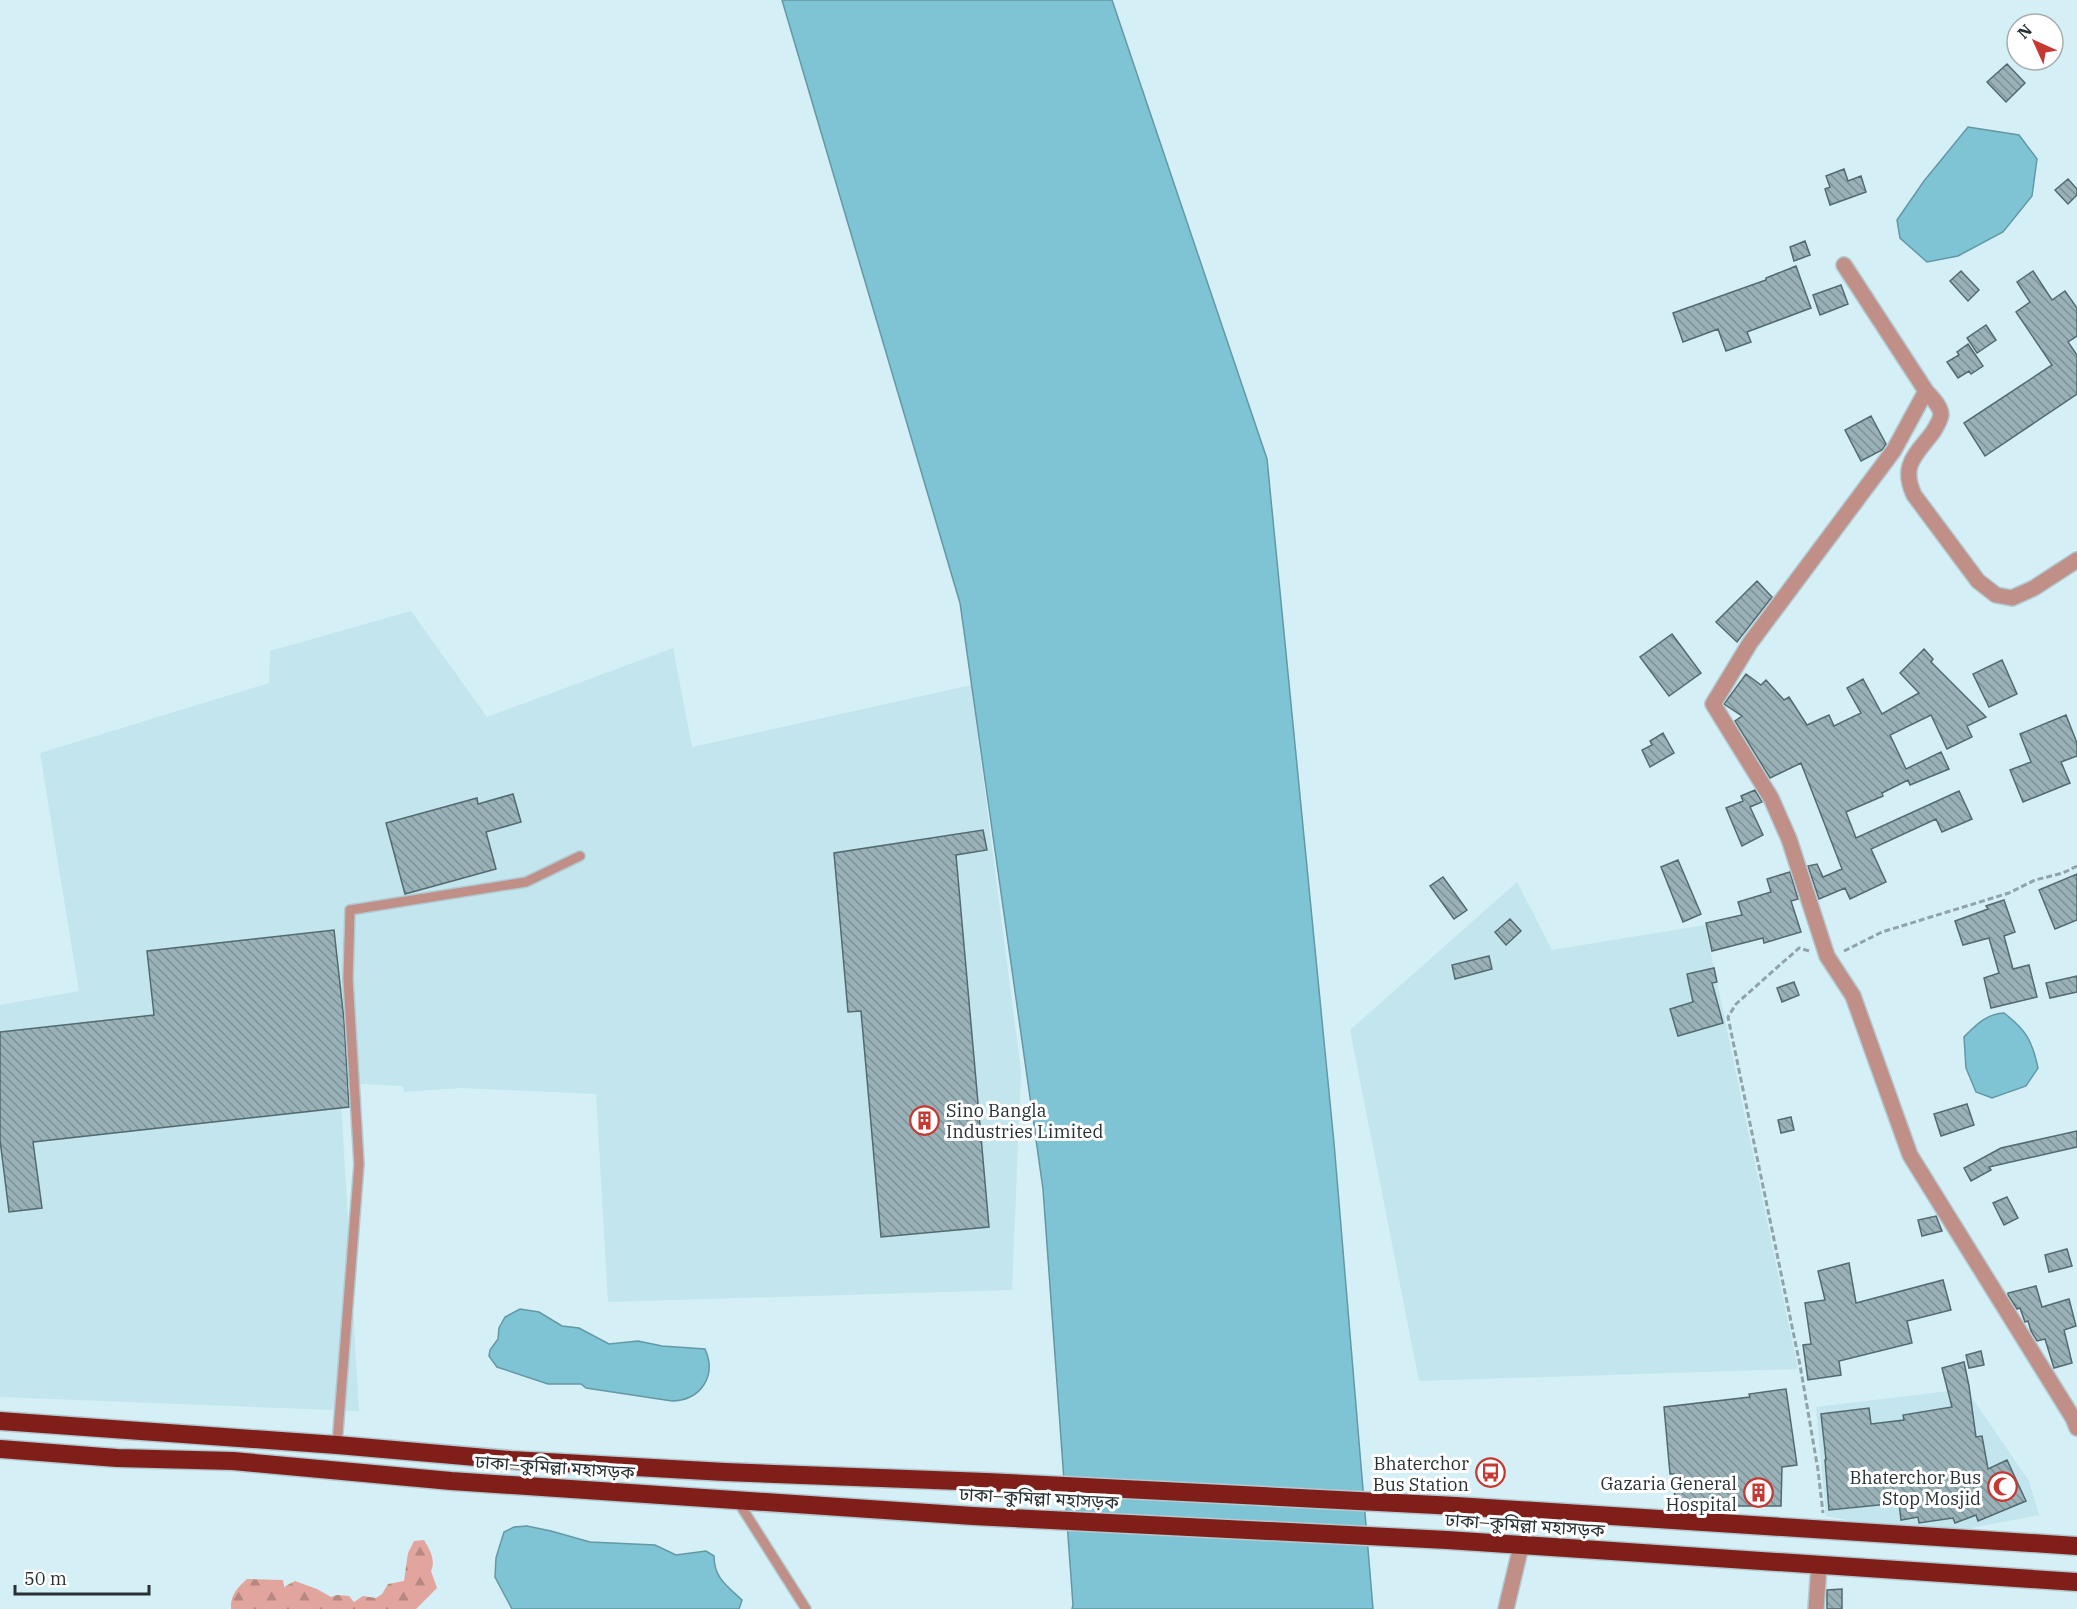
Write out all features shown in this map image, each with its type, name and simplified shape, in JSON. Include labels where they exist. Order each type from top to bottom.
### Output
[{"type":"highway","name":"ঢাকা–কুমিল্লা মহাসড়ক","points":[[0,1421],[511,1460],[678,1470],[986,1482],[1456,1506],[2077,1546]]},
{"type":"highway","name":"ঢাকা–কুমিল্লা মহাসড়ক","points":[[0,1449],[117,1458],[233,1461],[451,1481],[973,1516],[1447,1540],[2077,1582]]},
{"type":"street","points":[[1844,265],[1926,391],[1939,407],[1941,415],[1937,426],[1912,459],[1907,472],[1908,482],[1914,495],[1978,581],[1996,595],[2012,598],[2034,588],[2077,560]]},
{"type":"street","points":[[1926,391],[1894,450],[1750,643],[1713,704],[1776,808],[1789,839],[1827,956],[1853,996],[1910,1155],[2073,1418],[2077,1428]]},
{"type":"street","points":[[1506,1609],[1521,1546]]},
{"type":"street","points":[[1816,1609],[1819,1565]]},
{"type":"lane","points":[[337,1445],[359,1164],[348,979],[350,910],[526,882],[580,856]]},
{"type":"lane","points":[[737,1500],[806,1609]]},
{"type":"path","points":[[1824,1530],[1818,1470],[1800,1365],[1728,1017],[1736,1004],[1799,948],[1827,956],[1840,953],[1882,932],[2008,892],[2077,866]]},
{"type":"shaded area","points":[[411,611],[487,717],[673,648],[692,747],[971,685],[1021,1071],[1012,1290],[608,1302],[596,1094],[461,1088],[404,1092],[403,1086],[340,1083],[359,1411],[0,1397],[0,1005],[79,991],[40,753],[269,683],[270,651]]},
{"type":"shaded area","points":[[1517,882],[1552,950],[1705,925],[1798,1369],[1419,1381],[1350,1030]]},
{"type":"shaded area","points":[[1966,1389],[2029,1481],[2039,1515],[1966,1529],[1889,1528],[1826,1516],[1816,1407]],"holes":[[[1972,1405],[1976,1435],[1926,1442],[1922,1411]],[[1868,1408],[1871,1427],[1823,1433],[1821,1414]],[[1982,1436],[1987,1465],[1934,1475],[1928,1446]],[[1890,1455],[1893,1504],[1829,1509],[1825,1460]],[[1971,1474],[1988,1517],[1978,1521],[1962,1478]],[[1978,1474],[2026,1501],[1997,1514]],[[1958,1475],[1973,1516],[1955,1523]],[[1911,1478],[1916,1517],[1901,1519],[1896,1480]],[[1937,1481],[1942,1520],[1919,1523],[1914,1484]]]},
{"type":"green space","points":[[424,1540],[432,1555],[431,1571],[437,1588],[416,1609],[231,1609],[235,1592],[247,1579],[283,1580],[284,1587],[295,1581],[331,1597],[349,1596],[354,1602],[363,1596],[376,1598],[382,1594],[388,1584],[404,1581],[408,1553],[414,1541]]},
{"type":"water","points":[[782,0],[1112,0],[1267,459],[1334,1143],[1373,1609],[1072,1609],[1043,1189],[960,603]]},
{"type":"water","points":[[1968,127],[2019,135],[2037,159],[2032,196],[2003,232],[1958,256],[1927,262],[1900,238],[1897,220],[1924,181]]},
{"type":"water","points":[[2004,1013],[2027,1036],[2038,1068],[2026,1086],[1992,1098],[1976,1092],[1966,1068],[1964,1037],[1987,1018]]},
{"type":"water","points":[[520,1309],[539,1312],[562,1326],[579,1328],[609,1344],[638,1341],[662,1346],[705,1349],[709,1368],[704,1385],[691,1396],[672,1401],[586,1388],[581,1384],[548,1384],[497,1367],[489,1356],[490,1350],[498,1339],[499,1328],[505,1317]]},
{"type":"water","points":[[527,1526],[590,1542],[655,1545],[676,1555],[706,1551],[714,1556],[716,1570],[722,1581],[742,1600],[739,1609],[512,1609],[495,1577],[496,1558],[504,1532],[514,1527]]},
{"type":"building","points":[[2005,66],[2005,72],[2015,72],[2025,83],[2006,102],[1987,82]]},
{"type":"building","points":[[1844,169],[1848,181],[1861,176],[1866,192],[1830,205],[1825,189],[1830,187],[1826,176]]},
{"type":"building","points":[[2068,179],[2077,189],[2077,195],[2068,204],[2055,190]]},
{"type":"building","points":[[1805,241],[1810,255],[1794,261],[1790,247]]},
{"type":"building","points":[[1796,266],[1811,308],[1747,332],[1751,342],[1726,351],[1718,329],[1683,342],[1673,313],[1766,280],[1766,278]]},
{"type":"building","points":[[1961,271],[1979,290],[1968,301],[1950,281]]},
{"type":"building","points":[[2033,271],[2052,300],[2065,291],[2077,308],[2077,336],[2068,342],[2077,355],[2077,394],[1985,456],[1964,423],[2052,365],[2016,312],[2030,302],[2017,282]]},
{"type":"building","points":[[1841,285],[1848,304],[1820,315],[1813,295]]},
{"type":"building","points":[[1986,325],[1996,340],[1977,353],[1967,338]]},
{"type":"building","points":[[1968,344],[1983,366],[1971,374],[1969,371],[1958,378],[1947,362],[1959,355],[1957,352]]},
{"type":"building","points":[[1871,416],[1886,444],[1882,450],[1861,461],[1845,430]]},
{"type":"building","points":[[1757,581],[1772,597],[1737,642],[1716,622]]},
{"type":"building","points":[[1672,634],[1701,673],[1669,696],[1640,657]]},
{"type":"building","points":[[1924,649],[1933,659],[1931,662],[1986,717],[1967,726],[1972,737],[1947,749],[1931,715],[1890,735],[1906,769],[1941,752],[1949,769],[1910,785],[1908,780],[1882,793],[1883,796],[1846,812],[1856,838],[1959,791],[1972,819],[1942,832],[1936,819],[1871,849],[1886,882],[1850,899],[1845,888],[1819,899],[1808,866],[1817,864],[1823,877],[1842,869],[1801,763],[1770,778],[1735,721],[1742,716],[1724,704],[1746,674],[1761,685],[1766,680],[1784,700],[1789,697],[1807,725],[1829,715],[1834,726],[1861,713],[1847,688],[1863,679],[1882,714],[1919,693],[1900,673]]},
{"type":"building","points":[[2002,660],[2017,694],[1989,707],[1973,674]]},
{"type":"building","points":[[2066,715],[2077,743],[2077,756],[2061,762],[2070,783],[2023,802],[2010,770],[2031,762],[2020,734]]},
{"type":"building","points":[[1663,733],[1674,753],[1650,767],[1642,750],[1652,745],[1650,741]]},
{"type":"building","points":[[1755,790],[1762,802],[1750,807],[1763,835],[1742,846],[1726,808],[1743,801],[1741,796]]},
{"type":"building","points":[[513,794],[521,822],[486,832],[496,869],[405,894],[386,823],[477,798],[478,804]]},
{"type":"building","name":"Sino Bangla Industries Limited","points":[[983,830],[987,850],[956,855],[989,1227],[881,1237],[861,1011],[848,1012],[834,853]]},
{"type":"building","points":[[1678,860],[1701,914],[1683,922],[1661,867]]},
{"type":"building","points":[[1790,872],[1798,899],[1791,901],[1801,932],[1764,943],[1763,938],[1712,951],[1706,923],[1742,915],[1738,902],[1771,892],[1767,879]]},
{"type":"building","points":[[2077,874],[2077,920],[2055,929],[2039,890]]},
{"type":"building","points":[[1443,877],[1467,910],[1454,919],[1430,886]]},
{"type":"building","points":[[2004,900],[2015,932],[2004,936],[2013,969],[2029,965],[2037,997],[1991,1008],[1984,978],[1999,973],[1989,938],[1963,945],[1955,921],[1988,909],[1986,906]]},
{"type":"building","points":[[1510,919],[1521,931],[1506,945],[1495,932]]},
{"type":"building","points":[[334,930],[344,1020],[349,1107],[33,1142],[42,1208],[9,1212],[0,1140],[0,1032],[154,1015],[147,951]]},
{"type":"building","points":[[1489,956],[1492,969],[1455,979],[1452,965]]},
{"type":"building","points":[[1714,968],[1717,982],[1712,983],[1723,1023],[1678,1036],[1670,1009],[1693,1002],[1687,974]]},
{"type":"building","points":[[2077,976],[2077,992],[2050,998],[2046,983]]},
{"type":"building","points":[[1794,982],[1799,995],[1782,1002],[1777,988]]},
{"type":"building","points":[[1967,1104],[1974,1125],[1941,1136],[1934,1114]]},
{"type":"building","points":[[1791,1117],[1794,1130],[1781,1133],[1778,1120]]},
{"type":"building","points":[[2077,1131],[2077,1147],[1989,1167],[1991,1170],[1971,1181],[1964,1168],[2001,1148]]},
{"type":"building","points":[[2007,1197],[2018,1218],[2004,1225],[1993,1203]]},
{"type":"building","points":[[1936,1216],[1942,1231],[1922,1236],[1918,1220]]},
{"type":"building","points":[[2067,1249],[2072,1266],[2049,1272],[2045,1255]]},
{"type":"building","points":[[1849,1263],[1856,1303],[1943,1280],[1951,1310],[1907,1321],[1912,1343],[1839,1361],[1841,1375],[1808,1380],[1803,1345],[1811,1344],[1805,1303],[1825,1300],[1818,1271]]},
{"type":"building","points":[[2036,1286],[2042,1307],[2069,1299],[2076,1326],[2064,1330],[2072,1363],[2054,1368],[2045,1339],[2037,1341],[2028,1321],[2025,1322],[2020,1308],[2017,1309],[2008,1295],[2008,1293]]},
{"type":"building","points":[[1981,1351],[1984,1365],[1969,1368],[1966,1355]]},
{"type":"building","points":[[1964,1362],[1976,1437],[1982,1436],[1988,1469],[2007,1460],[2026,1501],[1978,1521],[1976,1515],[1955,1523],[1953,1518],[1919,1523],[1918,1517],[1901,1520],[1899,1503],[1829,1510],[1821,1414],[1869,1408],[1871,1424],[1904,1420],[1903,1415],[1952,1407],[1942,1368]]},
{"type":"building","points":[[1786,1389],[1797,1465],[1782,1467],[1781,1506],[1722,1506],[1723,1510],[1704,1511],[1675,1509],[1674,1474],[1670,1474],[1664,1407],[1750,1397],[1749,1394]]},
{"type":"building","points":[[1842,1589],[1842,1609],[1827,1609],[1827,1590]]},
{"type":"place","name":"Sino Bangla Industries Limited","points":[[925,1120]]},
{"type":"place","name":"Bhaterchor Bus Station","points":[[1490,1473]]},
{"type":"place","name":"Bhaterchor Bus Stop Mosjid","points":[[2002,1487]]},
{"type":"place","name":"Gazaria General Hospital","points":[[1758,1493]]}]
